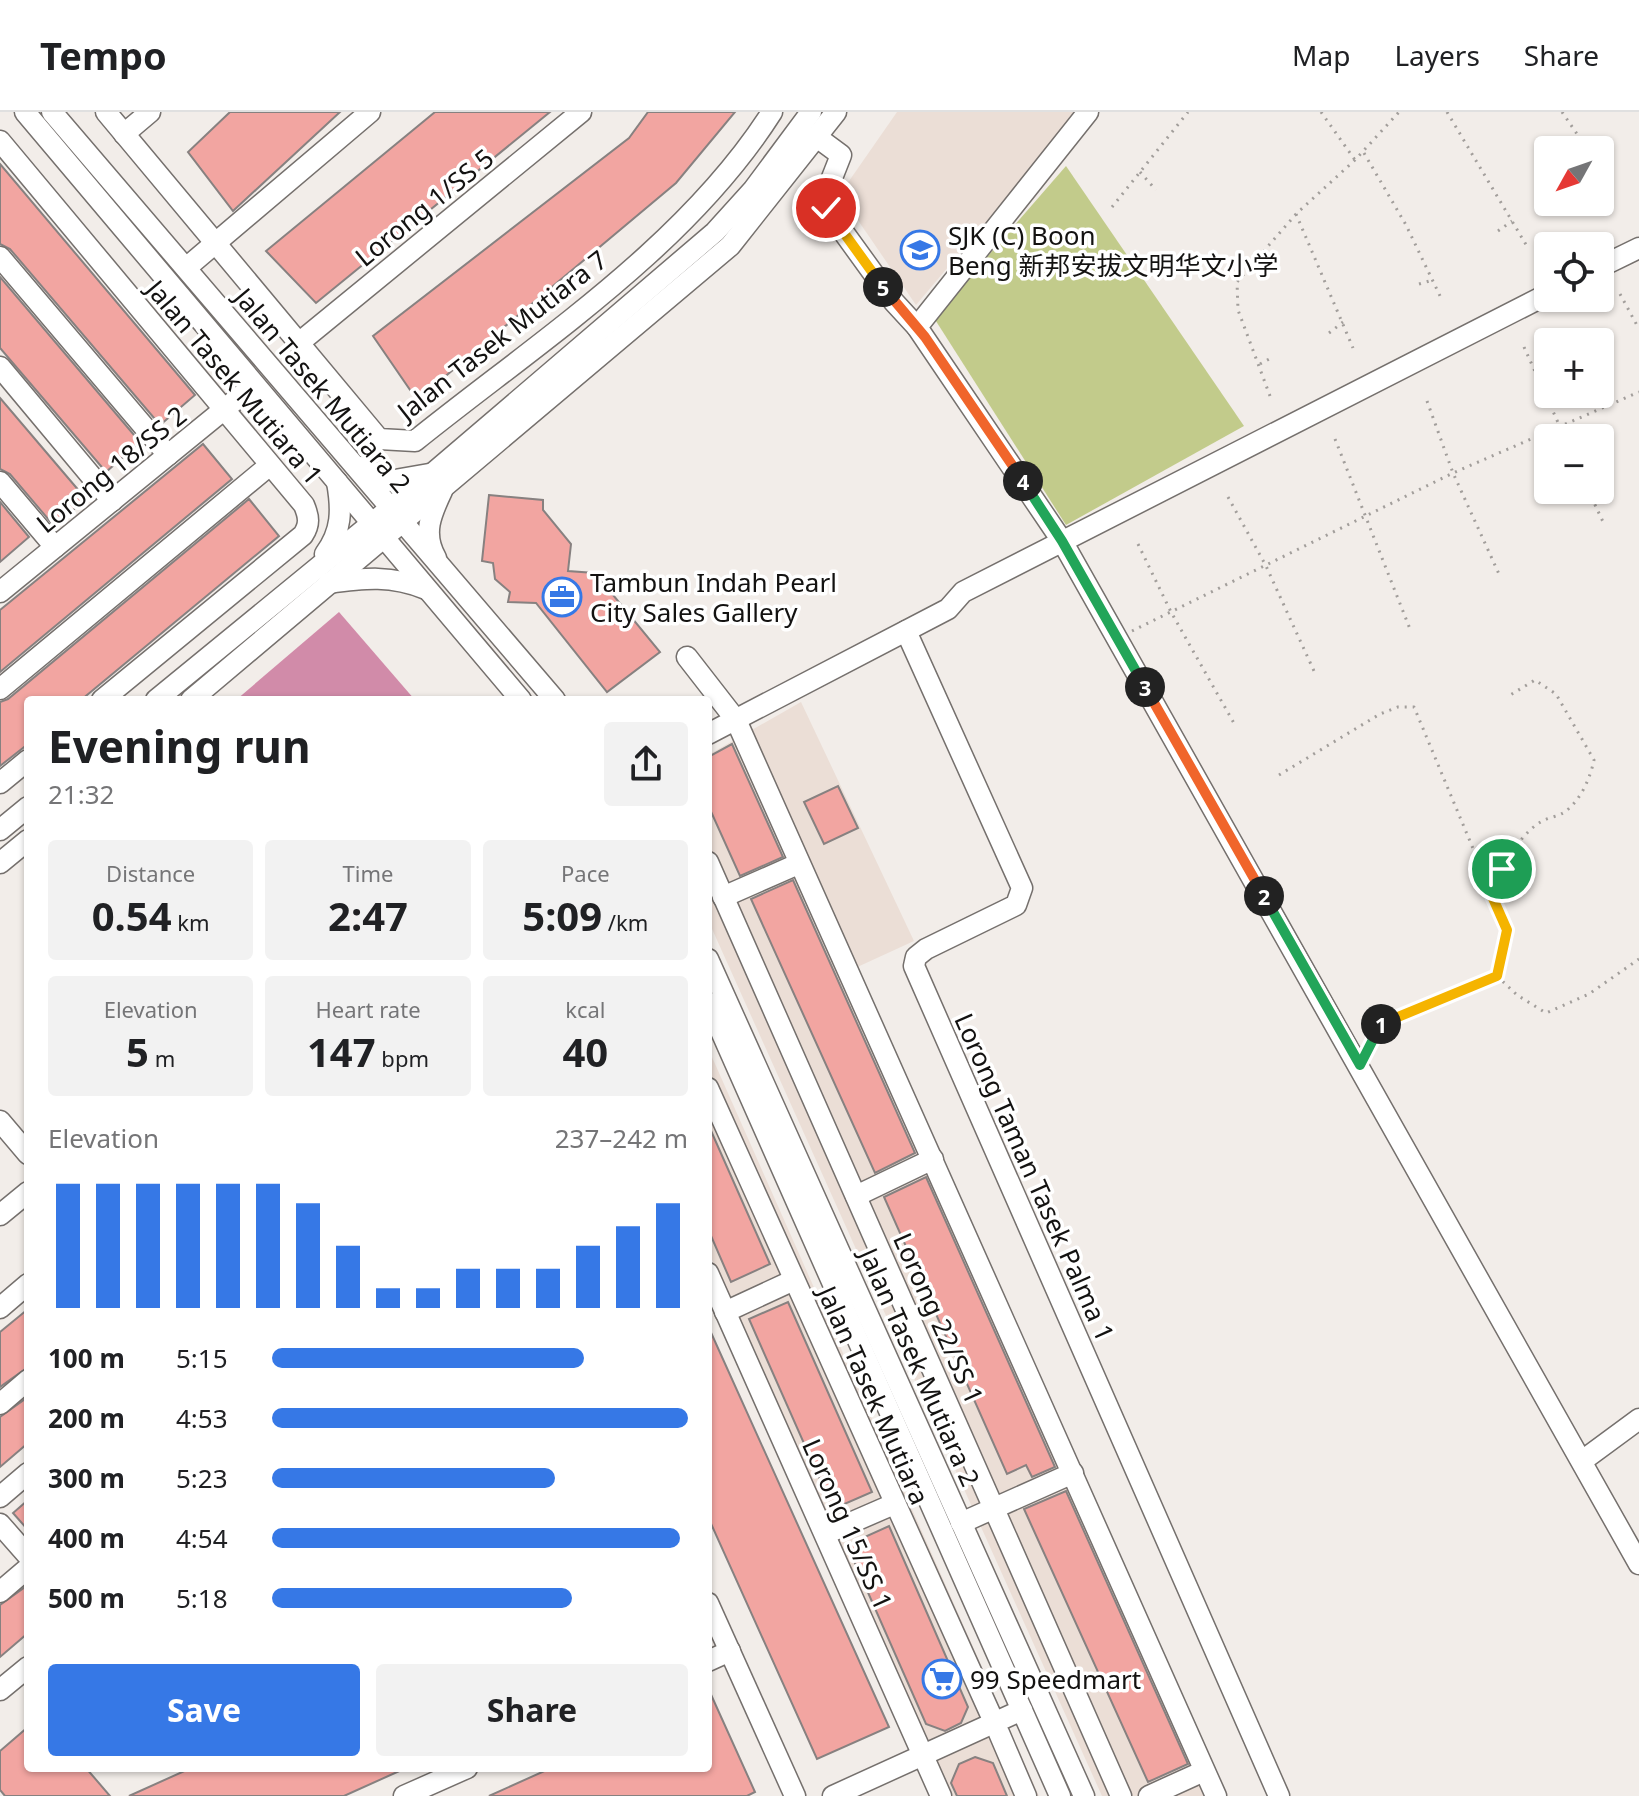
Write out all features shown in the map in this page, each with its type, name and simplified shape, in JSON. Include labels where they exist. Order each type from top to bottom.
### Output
[{"type":"street","name":"Jalan Tasek Mutiara 2","points":[[25,112],[518,696]]},
{"type":"street","name":"Jalan Tasek Mutiara 2","points":[[52,112],[552,696]]},
{"type":"street","name":"Jalan Tasek Mutiara 7","points":[[106,112],[213,244],[300,342],[379,439],[415,441],[626,273],[673,230],[712,193],[772,112]]},
{"type":"street","points":[[124,134],[150,112]]},
{"type":"street","points":[[186,268],[370,112]]},
{"type":"street","name":"Lorong 1/SS 5","points":[[300,342],[581,112]]},
{"type":"street","name":"Jalan Tasek Mutiara 7","points":[[438,480],[715,232],[753,190],[811,112]]},
{"type":"street","name":"Jalan Tasek Mutiara 7","points":[[377,529],[730,246],[836,112]]},
{"type":"street","points":[[917,327],[1088,112]]},
{"type":"street","points":[[818,138],[841,155],[826,193],[826,208],[894,302],[917,327],[1062,541],[1639,1564]]},
{"type":"street","name":"Jalan Tasek Mutiara 1","points":[[0,141],[304,505],[309,526],[303,535],[107,696]]},
{"type":"street","points":[[1614,260],[1639,248]]},
{"type":"street","points":[[0,257],[168,455]]},
{"type":"street","points":[[712,732],[948,609],[963,592],[1534,301]]},
{"type":"street","points":[[0,367],[112,501]]},
{"type":"street","name":"Lorong 18/SS 2","points":[[0,592],[254,385]]},
{"type":"street","points":[[347,458],[373,475],[389,481],[438,480],[428,544],[445,573]]},
{"type":"street","points":[[0,689],[270,465]]},
{"type":"street","points":[[0,482],[55,547]]},
{"type":"street","points":[[195,696],[322,575],[339,530],[341,512],[337,482]]},
{"type":"street","points":[[161,696],[322,575],[377,529]]},
{"type":"street","points":[[322,575],[400,578],[430,591]]},
{"type":"street","name":"Lorong Taman Tasek Palma 1","points":[[906,631],[1022,888],[1016,905],[926,949],[916,957],[914,966],[1279,1796]]},
{"type":"street","points":[[687,657],[736,720],[1216,1796]]},
{"type":"street","points":[[0,783],[24,763]]},
{"type":"street","points":[[0,830],[24,810]]},
{"type":"street","points":[[0,863],[24,843]]},
{"type":"street","points":[[723,897],[798,864]]},
{"type":"street","name":"Lorong 22/SS 1","points":[[712,871],[1121,1796]]},
{"type":"street","name":"Jalan Tasek Mutiara 2","points":[[712,968],[1084,1796]]},
{"type":"street","name":"Jalan Tasek Mutiara 2","points":[[712,1011],[1060,1796]]},
{"type":"street","name":"Jalan Tasek Mutiara","points":[[712,1097],[1026,1796]]},
{"type":"street","points":[[0,1121],[24,1149]]},
{"type":"street","points":[[856,1196],[933,1159]]},
{"type":"street","points":[[0,1187],[14,1203]]},
{"type":"street","points":[[725,1312],[794,1280]]},
{"type":"street","name":"Lorong 15/SS 1","points":[[712,1282],[825,1534],[932,1753],[941,1796]]},
{"type":"street","points":[[0,1308],[24,1287]]},
{"type":"street","points":[[0,1404],[24,1383]]},
{"type":"street","points":[[1582,1461],[1639,1419]]},
{"type":"street","points":[[961,1523],[1073,1473]]},
{"type":"street","points":[[0,1497],[24,1476]]},
{"type":"street","points":[[825,1534],[894,1504]]},
{"type":"street","points":[[0,1524],[24,1551]]},
{"type":"street","points":[[0,1592],[24,1571]]},
{"type":"street","points":[[712,1612],[795,1796]]},
{"type":"street","points":[[712,1659],[730,1651]]},
{"type":"street","points":[[1025,1662],[1026,1715],[1064,1748]]},
{"type":"street","points":[[0,1690],[24,1670]]},
{"type":"street","points":[[833,1796],[866,1789],[932,1753],[949,1740],[1026,1715]]},
{"type":"street","points":[[1149,1796],[1204,1771]]},
{"type":"street","points":[[404,1796],[458,1772]]},
{"type":"path","points":[[1112,207],[1188,112]]},
{"type":"path","points":[[1321,112],[1355,160]]},
{"type":"path","points":[[1270,396],[1238,310],[1237,282],[1296,214],[1355,160],[1399,112]]},
{"type":"path","points":[[1447,112],[1528,248]]},
{"type":"path","points":[[1562,112],[1578,136]]},
{"type":"path","points":[[1364,151],[1441,298]]},
{"type":"path","points":[[1140,172],[1156,190]]},
{"type":"path","points":[[1296,214],[1353,348]]},
{"type":"path","points":[[1498,231],[1512,221]]},
{"type":"path","points":[[1419,284],[1433,280]]},
{"type":"path","points":[[1620,294],[1639,329]]},
{"type":"path","points":[[1329,333],[1343,322]]},
{"type":"path","points":[[1524,347],[1559,424]]},
{"type":"path","points":[[1260,364],[1271,358]]},
{"type":"path","points":[[1567,424],[1639,392]]},
{"type":"path","points":[[1427,401],[1453,473],[1499,574]]},
{"type":"path","points":[[1117,638],[1453,473],[1534,438]]},
{"type":"path","points":[[1335,439],[1410,629]]},
{"type":"path","points":[[1228,497],[1266,566],[1314,671]]},
{"type":"path","points":[[1595,504],[1605,526]]},
{"type":"path","points":[[1138,544],[1171,612],[1235,725]]},
{"type":"path","points":[[1492,896],[1502,869],[1527,837],[1539,823],[1565,812],[1590,781],[1594,760],[1556,694],[1535,680],[1507,697]]},
{"type":"path","points":[[1279,775],[1380,714],[1398,707],[1414,707],[1507,930],[1497,976]]},
{"type":"path","points":[[1497,976],[1517,995],[1546,1013],[1589,994],[1639,959]]},
{"type":"path","points":[[1360,1065],[1381,1023],[1497,976]]},
{"type":"shaded area","name":"SJK (C) Boon Beng 新邦安拔文明华文小学","points":[[897,112],[1079,112],[916,305],[840,194]]},
{"type":"shaded area","points":[[339,612],[412,696],[241,696]]},
{"type":"shaded area","points":[[801,702],[914,941],[853,969],[1221,1796],[1102,1796],[712,929],[712,753]]},
{"type":"shaded area","points":[[712,1057],[1039,1796],[953,1796],[712,1260]]},
{"type":"green space","points":[[1066,166],[1244,426],[1066,525],[934,318]]},
{"type":"building","points":[[230,112],[340,112],[233,211],[188,152]]},
{"type":"building","points":[[435,112],[550,112],[316,303],[266,251]]},
{"type":"building","points":[[648,112],[735,112],[676,183],[417,400],[373,336],[629,138]]},
{"type":"building","points":[[0,164],[195,395],[160,425],[10,249],[0,244]]},
{"type":"building","points":[[0,277],[140,442],[106,472],[0,348]]},
{"type":"building","points":[[0,398],[86,499],[54,526],[10,474],[0,469]]},
{"type":"building","points":[[203,444],[232,479],[0,672],[0,610]]},
{"type":"building","name":"Tambun Indah Pearl City Sales Gallery","points":[[489,495],[543,500],[543,510],[571,544],[568,571],[595,573],[660,652],[607,692],[536,603],[508,602],[510,592],[495,579],[493,563],[482,561]]},
{"type":"building","points":[[249,499],[279,536],[86,696],[24,696],[24,747],[0,766],[0,702],[8,699]]},
{"type":"building","points":[[0,502],[29,537],[0,562]]},
{"type":"building","points":[[732,744],[783,857],[740,876],[712,814],[712,755]]},
{"type":"building","points":[[838,786],[858,828],[824,844],[804,802]]},
{"type":"building","points":[[793,880],[915,1153],[875,1173],[751,899]]},
{"type":"building","points":[[712,1133],[770,1264],[731,1282],[712,1238]]},
{"type":"building","points":[[926,1177],[1055,1467],[1032,1477],[1026,1465],[1007,1474],[884,1197]]},
{"type":"building","points":[[788,1302],[872,1492],[833,1509],[749,1319]]},
{"type":"building","points":[[24,1312],[24,1370],[0,1387],[0,1332]]},
{"type":"building","points":[[712,1335],[889,1727],[817,1759],[712,1526]]},
{"type":"building","points":[[24,1400],[24,1446],[0,1467],[0,1417]]},
{"type":"building","points":[[1066,1491],[1188,1764],[1148,1782],[1024,1509]]},
{"type":"building","points":[[24,1503],[24,1525],[13,1513]]},
{"type":"building","points":[[889,1526],[968,1707],[961,1723],[945,1731],[926,1724],[847,1545]]},
{"type":"building","points":[[24,1588],[24,1636],[0,1657],[0,1605]]},
{"type":"building","points":[[712,1697],[755,1792],[747,1796],[489,1796],[542,1772],[712,1772]]},
{"type":"building","points":[[24,1730],[24,1772],[89,1772],[110,1796],[5,1796],[0,1790],[0,1751]]},
{"type":"building","points":[[975,1757],[993,1763],[1007,1796],[957,1796],[951,1783],[959,1764]]},
{"type":"building","points":[[182,1772],[397,1772],[344,1796],[129,1796]]},
{"type":"place","name":"SJK (C) Boon Beng 新邦安拔文明华文小学","points":[[920,250]]},
{"type":"place","name":"Tambun Indah Pearl City Sales Gallery","points":[[562,597]]},
{"type":"place","name":"99 Speedmart","points":[[942,1679]]},
{"type":"route","points":[[826,208],[894,302],[925,337],[1062,541],[1360,1065],[1381,1023],[1497,976],[1507,930],[1492,896],[1502,869]]}]
